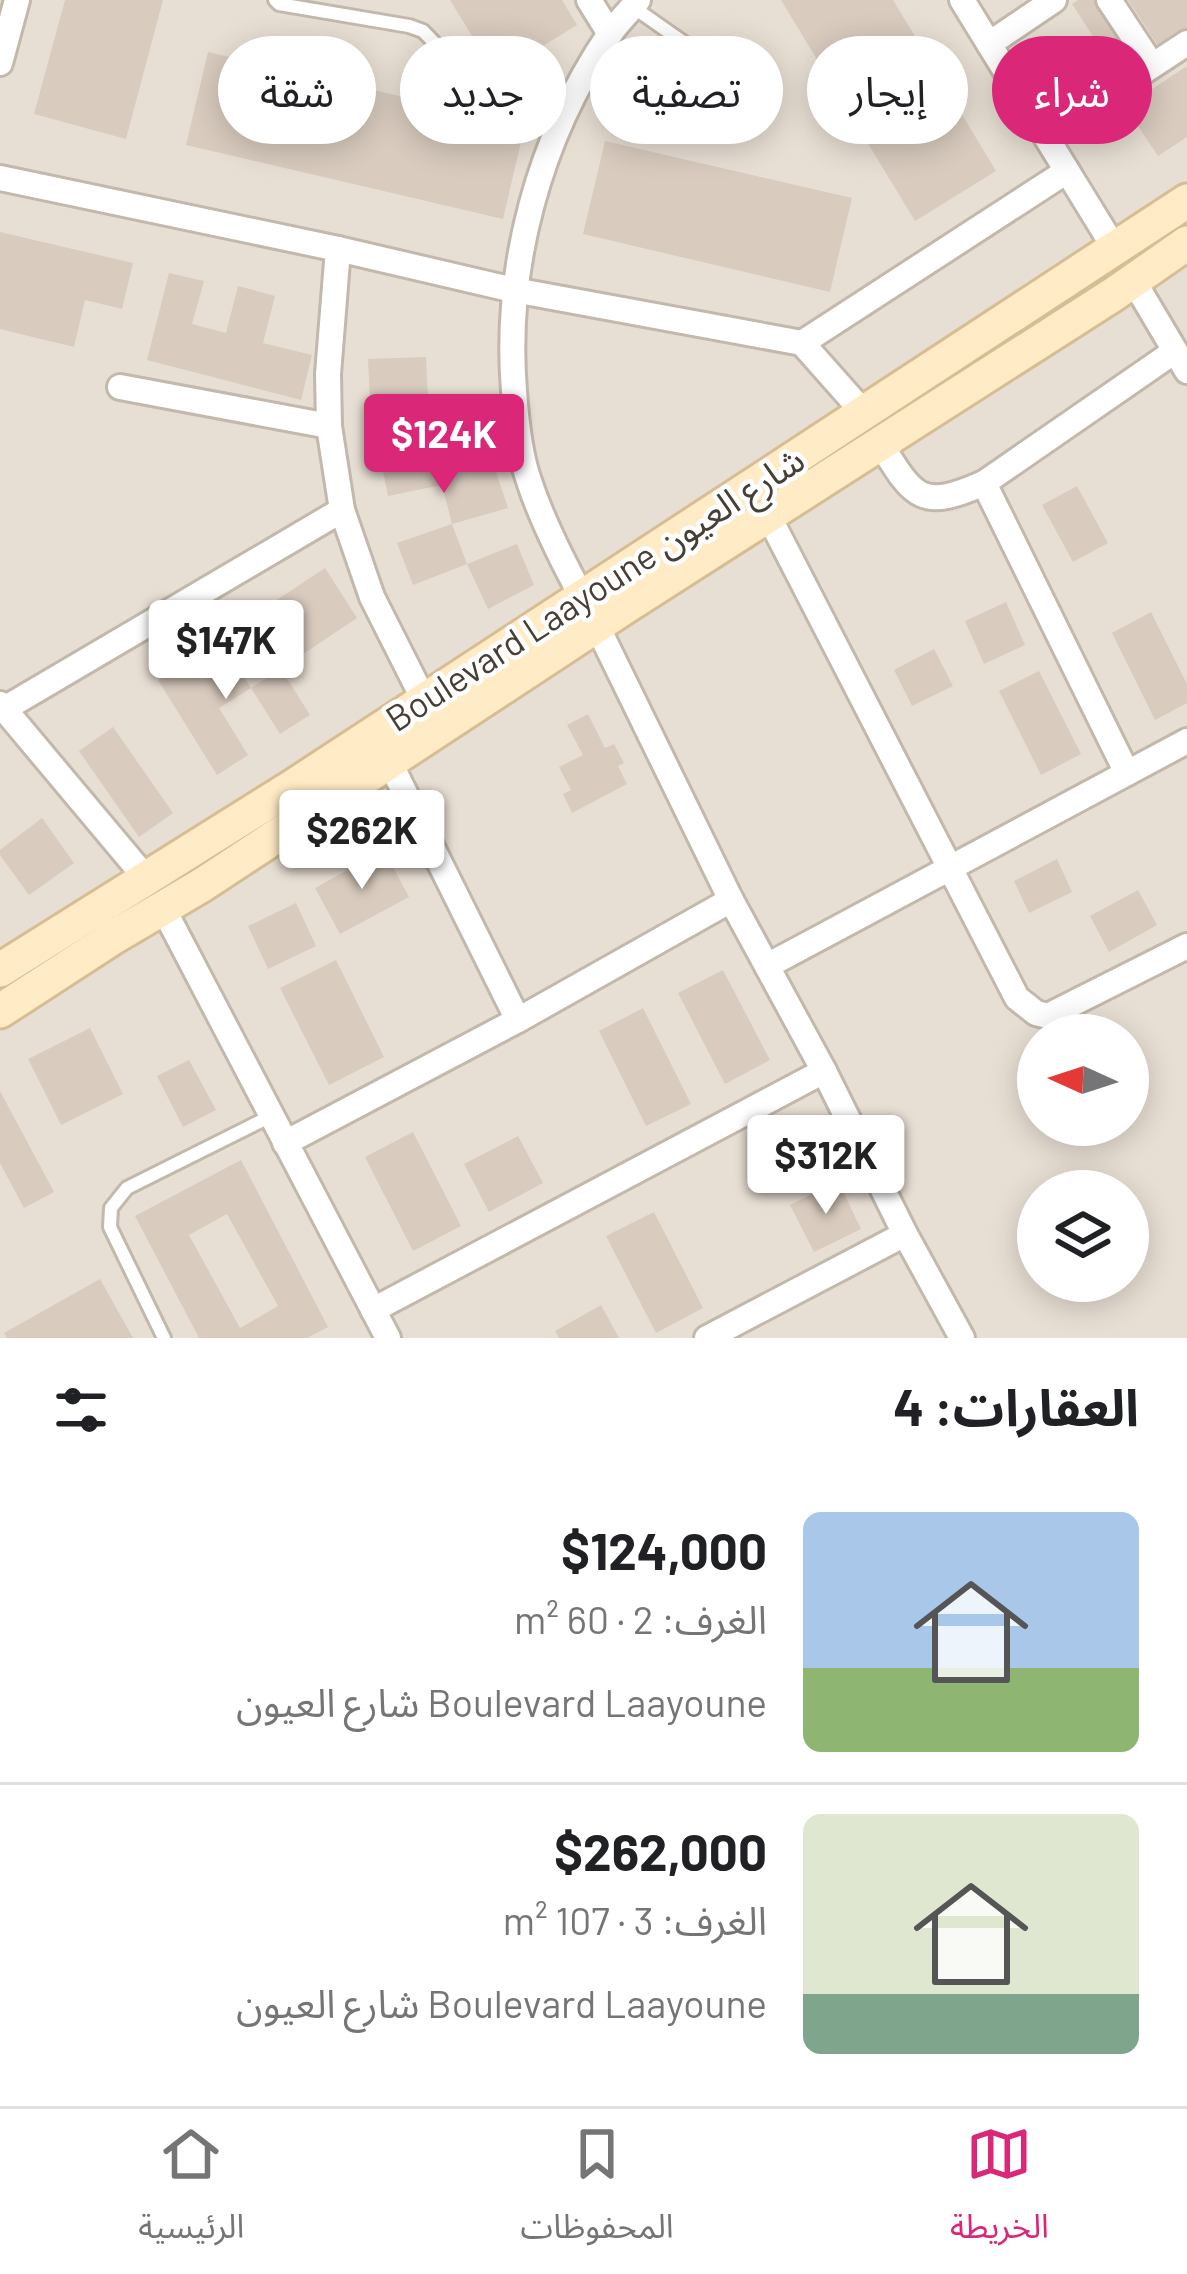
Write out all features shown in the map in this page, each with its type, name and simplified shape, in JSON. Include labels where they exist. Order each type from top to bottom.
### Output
[{"type":"street","points":[[0,63],[17,0]]},
{"type":"street","points":[[589,0],[610,34]]},
{"type":"street","points":[[962,0],[992,49]]},
{"type":"street","points":[[989,44],[1054,0]]},
{"type":"street","points":[[1109,0],[1133,36]]},
{"type":"street","points":[[635,3],[610,34],[573,98],[543,167],[524,235],[514,290],[512,358],[516,420],[528,478],[563,562],[731,900],[962,1338]]},
{"type":"street","points":[[1152,65],[1187,43]]},
{"type":"street","points":[[1052,144],[1115,249]]},
{"type":"street","points":[[802,343],[1067,171]]},
{"type":"street","points":[[0,178],[514,290],[802,343],[864,413]]},
{"type":"street","name":"Boulevard Laayoune شارع العيون","points":[[0,1011],[389,761],[864,413],[1187,201]]},
{"type":"street","name":"Boulevard Laayoune شارع العيون","points":[[0,970],[424,700],[768,515],[1187,243]]},
{"type":"street","points":[[338,249],[328,374],[329,426],[342,510],[372,597],[424,700]]},
{"type":"street","points":[[880,443],[904,484],[924,496],[951,498],[984,483],[1181,361],[1133,280]]},
{"type":"street","points":[[120,387],[329,426]]},
{"type":"street","points":[[984,483],[1127,773]]},
{"type":"street","points":[[145,877],[2,707],[342,510]]},
{"type":"street","points":[[768,515],[1017,998],[1048,1016],[1187,946]]},
{"type":"street","points":[[767,966],[1187,741]]},
{"type":"street","points":[[389,761],[518,1020]]},
{"type":"street","points":[[285,1143],[731,900]]},
{"type":"street","points":[[163,908],[388,1338]]},
{"type":"street","points":[[373,1310],[824,1071]]},
{"type":"street","points":[[706,1338],[905,1234]]},
{"type":"lane","points":[[275,0],[409,26],[423,31],[470,80],[573,98]]},
{"type":"lane","points":[[635,3],[679,36]]},
{"type":"lane","points":[[164,1338],[110,1227],[111,1208],[127,1188],[271,1116]]},
{"type":"shaded area","points":[[0,0],[1187,0],[1187,1338],[0,1338]]},
{"type":"building","points":[[65,0],[163,0],[126,139],[34,114]]},
{"type":"building","points":[[450,0],[562,0],[577,25],[559,36],[472,36]]},
{"type":"building","points":[[781,0],[893,0],[915,36],[807,36],[807,43]]},
{"type":"building","points":[[1104,0],[1128,36],[1093,36],[1072,4]]},
{"type":"building","points":[[1128,0],[1187,0],[1187,38],[1163,53]]},
{"type":"building","points":[[208,52],[218,54],[218,144],[376,144],[376,91],[400,96],[400,144],[521,144],[503,219],[186,145]]},
{"type":"building","points":[[1187,66],[1187,137],[1158,156],[1150,144],[1152,89]]},
{"type":"building","points":[[968,125],[996,171],[915,221],[868,144],[968,144]]},
{"type":"building","points":[[604,144],[852,198],[830,292],[583,234]]},
{"type":"building","points":[[0,232],[133,263],[122,309],[85,300],[74,347],[0,329]]},
{"type":"building","points":[[169,273],[204,281],[192,324],[226,333],[238,286],[275,296],[263,343],[312,355],[301,400],[147,360]]},
{"type":"building","points":[[426,357],[428,399],[370,401],[368,359]]},
{"type":"building","points":[[489,436],[508,508],[452,524],[442,485],[388,496],[379,451]]},
{"type":"building","points":[[1077,486],[1108,543],[1073,562],[1042,505]]},
{"type":"building","points":[[452,524],[467,564],[413,585],[397,543]]},
{"type":"building","points":[[517,544],[534,585],[488,609],[467,564]]},
{"type":"building","points":[[325,568],[357,618],[281,669],[248,619]]},
{"type":"building","points":[[1006,602],[1025,645],[984,664],[965,621]]},
{"type":"building","points":[[1151,612],[1187,684],[1187,703],[1155,720],[1112,633]]},
{"type":"building","points":[[221,640],[251,688],[219,708],[248,755],[217,775],[158,680]]},
{"type":"building","points":[[934,649],[953,686],[912,706],[894,670]]},
{"type":"building","points":[[281,669],[310,715],[280,734],[251,688]]},
{"type":"building","points":[[1039,671],[1081,754],[1041,775],[999,691]]},
{"type":"building","points":[[588,714],[605,748],[614,744],[624,763],[618,766],[627,784],[572,813],[563,794],[571,790],[559,767],[583,755],[567,725]]},
{"type":"building","points":[[113,727],[173,813],[139,837],[79,751]]},
{"type":"building","points":[[42,818],[74,863],[29,895],[0,850]]},
{"type":"building","points":[[384,850],[409,897],[340,934],[315,888]]},
{"type":"building","points":[[1057,859],[1072,892],[1029,913],[1014,881]]},
{"type":"building","points":[[1138,890],[1157,925],[1109,952],[1090,916]]},
{"type":"building","points":[[296,903],[316,946],[268,969],[248,926]]},
{"type":"building","points":[[336,960],[384,1057],[329,1085],[280,988]]},
{"type":"building","points":[[723,970],[770,1060],[725,1084],[678,993]]},
{"type":"building","points":[[643,1008],[691,1104],[646,1126],[599,1031]]},
{"type":"building","points":[[90,1028],[123,1094],[61,1125],[28,1059]]},
{"type":"building","points":[[189,1060],[216,1110],[183,1127],[157,1076]]},
{"type":"building","points":[[0,1091],[54,1192],[24,1208],[0,1163]]},
{"type":"building","points":[[413,1132],[461,1226],[413,1251],[365,1157]]},
{"type":"building","points":[[518,1136],[543,1183],[489,1212],[464,1164]]},
{"type":"building","points":[[241,1160],[328,1327],[307,1338],[199,1338],[135,1216]],"holes":[[[227,1214],[278,1306],[240,1328],[189,1235]]]},
{"type":"building","points":[[838,1181],[861,1229],[814,1252],[790,1205]]},
{"type":"building","points":[[654,1212],[703,1308],[656,1333],[606,1236]]},
{"type":"building","points":[[100,1279],[133,1338],[7,1338],[4,1333]]},
{"type":"building","points":[[601,1305],[619,1338],[559,1338],[555,1331]]}]
